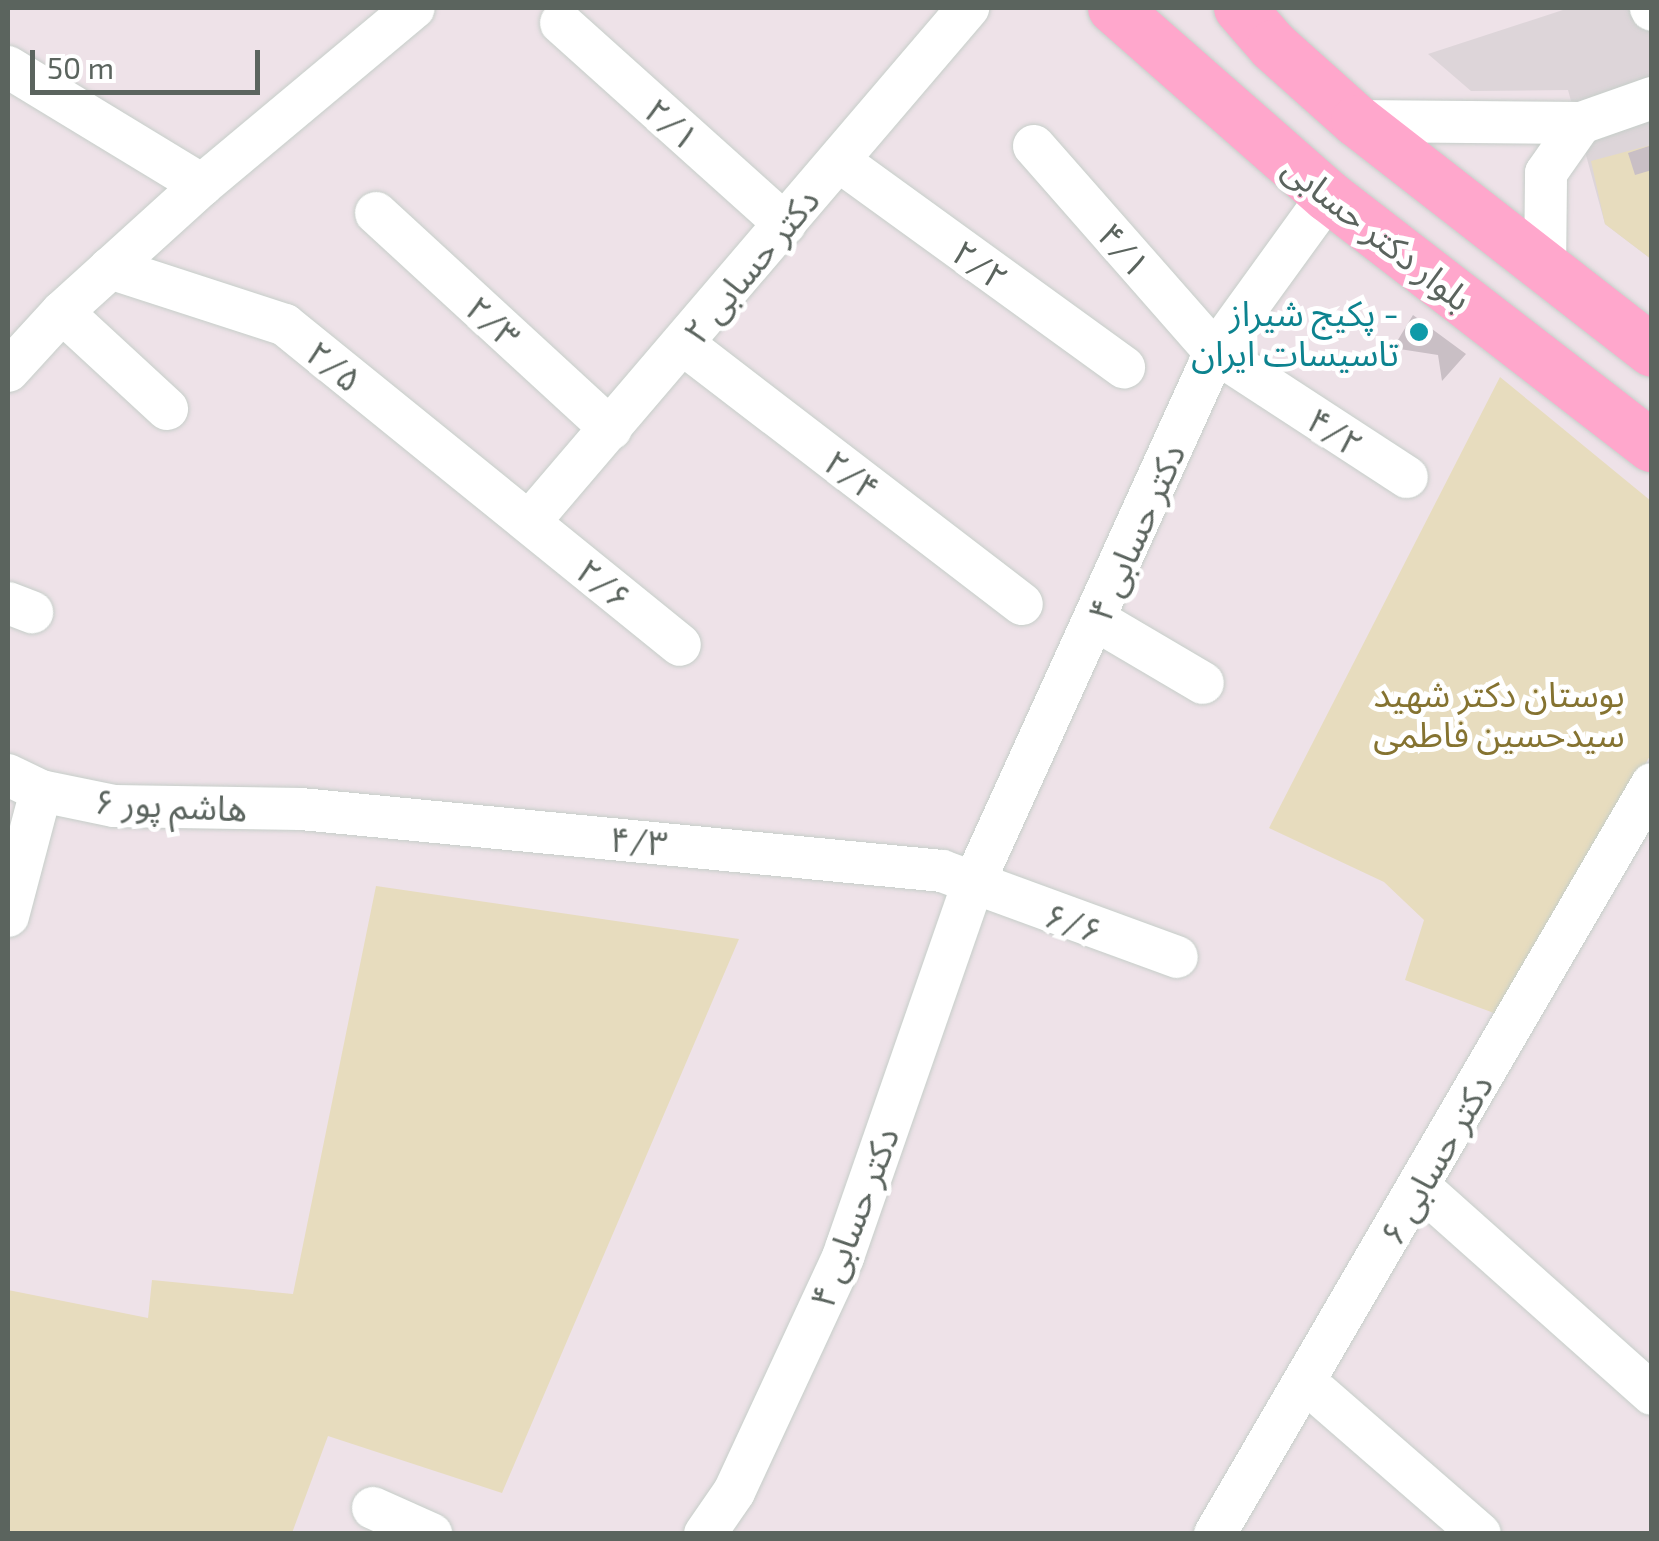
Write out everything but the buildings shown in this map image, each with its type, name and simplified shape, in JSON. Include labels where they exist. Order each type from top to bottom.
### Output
[{"type":"main road","name":"بلوار دکتر حسابی","points":[[1114,8],[1328,196],[1652,446]]},
{"type":"main road","name":"بلوار دکتر حسابی","points":[[1240,8],[1338,104],[1545,274],[1652,351]]},
{"type":"main road","points":[[1270,147],[1338,104]]},
{"type":"street","points":[[8,372],[62,312],[202,184],[414,8]]},
{"type":"street","name":"دکتر حسابی ۲","points":[[530,520],[968,8]]},
{"type":"street","name":"۲/۱","points":[[562,23],[785,224]]},
{"type":"street","points":[[8,68],[202,184]]},
{"type":"street","points":[[1338,104],[1582,123],[1652,98]]},
{"type":"street","points":[[1545,274],[1546,173],[1582,123]]},
{"type":"street","name":"۴/۱","points":[[1034,146],[1215,352]]},
{"type":"street","name":"۲/۲","points":[[839,161],[1124,367]]},
{"type":"street","name":"دکتر حسابی ۴","points":[[972,886],[1215,352],[1328,196]]},
{"type":"street","name":"۲/۳","points":[[376,213],[611,429]]},
{"type":"street","name":"۲/۵","points":[[110,268],[285,325],[530,520]]},
{"type":"street","points":[[62,312],[167,409]]},
{"type":"street","name":"۲/۴","points":[[683,344],[1022,604]]},
{"type":"street","name":"۴/۲","points":[[1215,352],[1408,477]]},
{"type":"street","name":"۲/۶","points":[[530,520],[680,645]]},
{"type":"street","points":[[1096,620],[1203,683]]},
{"type":"street","points":[[8,916],[24,783]]},
{"type":"street","name":"هاشم پور ۶","points":[[24,783],[114,806],[301,810]]},
{"type":"street","name":"۶ دکتر حسابی","points":[[1215,1534],[1652,784]]},
{"type":"street","name":"۴/۳","points":[[301,810],[942,871],[972,886]]},
{"type":"street","name":"۶/۶","points":[[972,886],[1177,957]]},
{"type":"street","name":"۴ دکتر حسابی","points":[[705,1534],[734,1492],[843,1257],[972,886]]},
{"type":"street","points":[[1431,1197],[1652,1394]]},
{"type":"street","points":[[1319,1394],[1480,1534]]},
{"type":"street","points":[[373,1508],[431,1534]]},
{"type":"shaded area","points":[[1569,8],[1651,8],[1651,259],[1605,224],[1568,90],[1471,91],[1428,54]]},
{"type":"green space","points":[[1651,145],[1651,259],[1605,224],[1591,161]]},
{"type":"green space","name":"بوستان دکتر شهید سیدحسین فاطمی","points":[[1500,377],[1651,501],[1651,754],[1502,1016],[1405,980],[1424,920],[1384,882],[1269,828]]},
{"type":"green space","points":[[376,886],[739,939],[502,1493],[328,1436],[292,1533],[8,1533],[8,1290],[148,1318],[152,1280],[293,1294]]},
{"type":"place","name":"پکیج شیراز - تاسیسات ایران","points":[[1419,332]]}]
